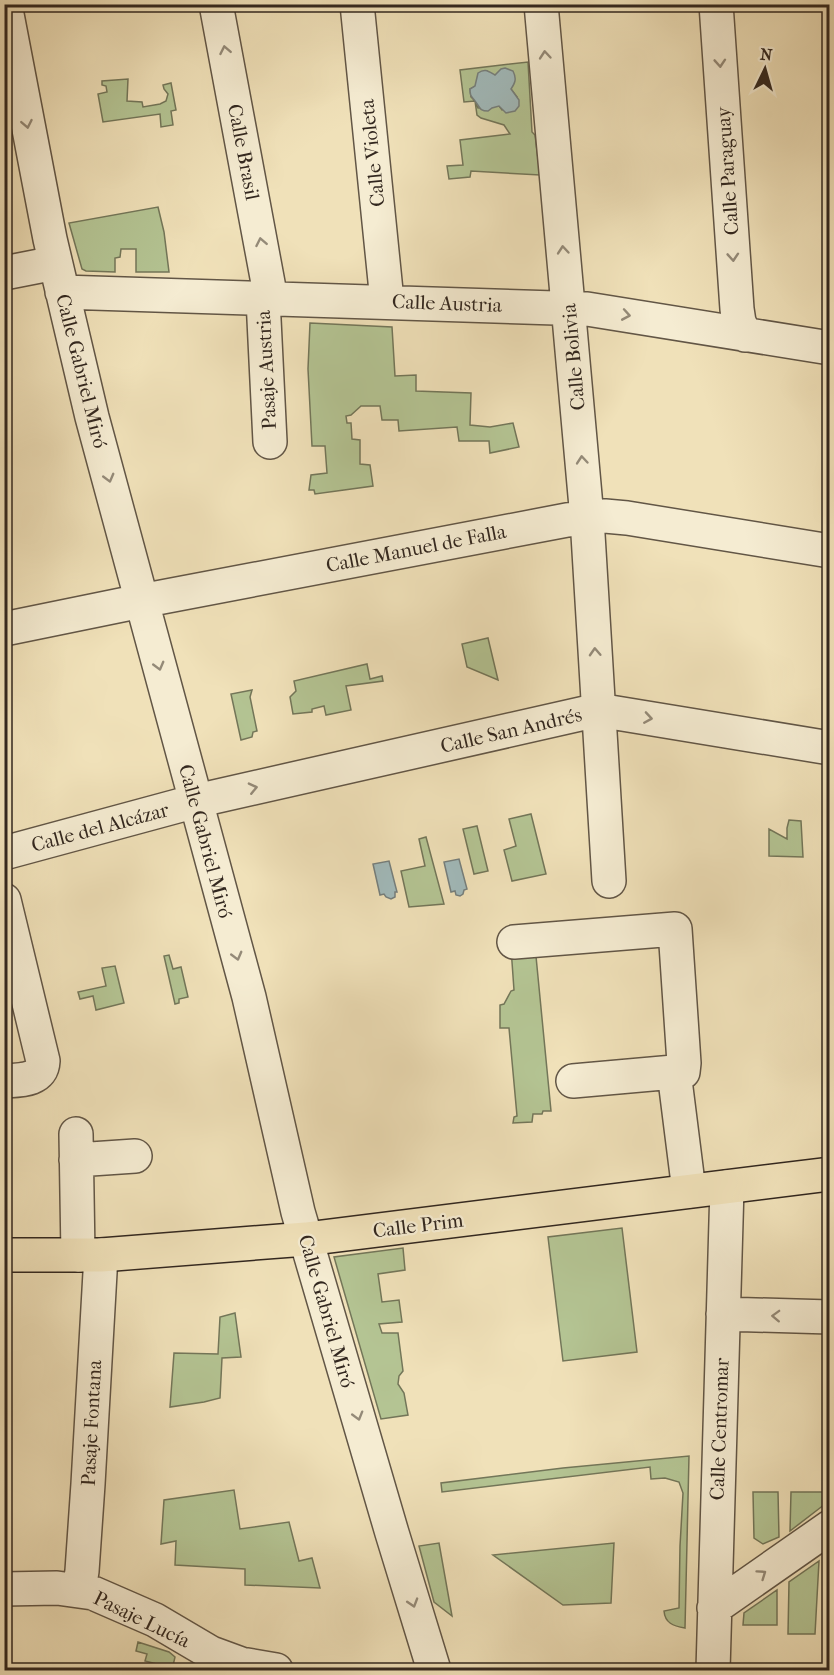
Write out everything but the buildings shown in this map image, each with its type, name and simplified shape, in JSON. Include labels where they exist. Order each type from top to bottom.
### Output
[{"type":"main road","name":"Calle Prim","points":[[4,1255],[89,1255],[306,1239],[830,1174]]},
{"type":"street","name":"Calle Gabriel Miró","points":[[5,4],[58,278],[93,417],[249,997],[295,1200],[434,1671]]},
{"type":"street","name":"Calle Brasil","points":[[216,4],[267,299]]},
{"type":"street","name":"Calle Violeta","points":[[357,4],[387,301]]},
{"type":"street","name":"Calle Bolivia","points":[[541,4],[587,518],[609,881]]},
{"type":"street","name":"Calle Paraguay","points":[[716,4],[737,309],[739,322],[745,335]]},
{"type":"street","name":"Calle Austria","points":[[4,273],[267,299],[587,309],[830,348]]},
{"type":"street","name":"Pasaje Austria","points":[[267,299],[270,442]]},
{"type":"street","name":"Calle Manuel de Falla","points":[[4,629],[531,526],[605,516],[830,551]]},
{"type":"street","name":"Calle San Andrés","points":[[196,801],[598,710],[830,748]]},
{"type":"street","name":"Calle del Alcázar","points":[[4,853],[196,801]]},
{"type":"street","points":[[4,900],[43,1056],[42,1069],[39,1074],[27,1079],[4,1081]]},
{"type":"street","points":[[514,942],[675,928],[683,1072],[573,1081]]},
{"type":"street","points":[[674,1072],[689,1191]]},
{"type":"street","name":"Pasaje Fontana","points":[[79,1590],[88,1484],[89,1255],[76,1147],[135,1156]]},
{"type":"street","name":"Calle Centromar","points":[[713,1671],[727,1187]]},
{"type":"street","points":[[723,1314],[830,1317]]},
{"type":"street","points":[[714,1608],[830,1527]]},
{"type":"street","name":"Pasaje Lucía","points":[[4,1589],[57,1588],[93,1593],[155,1620],[226,1660],[276,1671]]},
{"type":"green space","points":[[528,62],[532,132],[535,135],[540,175],[471,171],[470,177],[449,179],[447,166],[463,165],[460,140],[510,134],[504,125],[477,115],[475,101],[464,102],[460,70]],"holes":[[[487,71],[511,89],[517,97],[502,110],[499,106],[478,108],[471,97],[470,89],[475,87]]]},
{"type":"green space","points":[[128,79],[127,101],[142,102],[143,107],[166,101],[168,94],[163,85],[171,83],[176,110],[171,111],[173,125],[161,127],[160,114],[103,122],[98,94],[107,92],[102,81]]},
{"type":"green space","points":[[158,207],[169,272],[136,272],[136,249],[121,249],[120,257],[115,258],[115,272],[82,269],[69,223]]},
{"type":"green space","points":[[310,323],[392,327],[395,376],[416,375],[416,391],[471,393],[470,425],[490,427],[513,423],[519,447],[490,453],[489,441],[459,441],[457,427],[399,431],[398,420],[382,420],[380,406],[361,406],[351,415],[346,416],[347,423],[351,423],[352,439],[360,440],[360,464],[370,465],[373,486],[315,494],[314,490],[309,490],[311,475],[327,473],[325,446],[312,446],[308,369]]},
{"type":"green space","points":[[488,638],[498,680],[467,667],[462,644]]},
{"type":"green space","points":[[367,664],[370,679],[382,676],[383,681],[346,686],[351,710],[326,715],[324,706],[312,709],[312,712],[293,714],[290,697],[296,691],[294,681]]},
{"type":"green space","points":[[252,690],[250,697],[257,731],[253,732],[252,737],[241,740],[231,694]]},
{"type":"green space","points":[[531,814],[546,874],[512,881],[504,850],[516,846],[509,819]]},
{"type":"green space","points":[[789,820],[801,821],[803,857],[769,856],[769,829],[787,839]]},
{"type":"green space","points":[[477,826],[488,871],[474,874],[463,829]]},
{"type":"green space","points":[[426,837],[444,904],[409,907],[401,871],[425,866],[419,839]]},
{"type":"green space","points":[[535,946],[551,1111],[533,1114],[532,1122],[513,1123],[514,1117],[517,1116],[509,1028],[500,1028],[500,1005],[504,1004],[511,991],[514,990],[511,948]]},
{"type":"green space","points":[[169,955],[173,969],[181,967],[188,997],[179,999],[179,1003],[175,1004],[164,956]]},
{"type":"green space","points":[[115,966],[124,1003],[96,1010],[93,996],[80,999],[78,992],[106,986],[102,968]]},
{"type":"green space","points":[[622,1228],[637,1352],[563,1361],[548,1237]]},
{"type":"green space","points":[[403,1248],[405,1270],[378,1274],[382,1302],[399,1300],[402,1322],[379,1324],[382,1333],[398,1333],[403,1371],[399,1376],[398,1384],[404,1393],[408,1415],[381,1419],[334,1257]]},
{"type":"green space","points":[[235,1313],[241,1357],[222,1358],[220,1398],[170,1407],[174,1353],[218,1354],[220,1317]]},
{"type":"green space","points":[[689,1456],[685,1628],[670,1623],[664,1611],[679,1608],[683,1493],[679,1482],[665,1478],[651,1479],[650,1467],[442,1492],[441,1483]]},
{"type":"green space","points":[[234,1490],[240,1529],[289,1522],[299,1561],[312,1558],[320,1588],[245,1585],[245,1569],[175,1565],[176,1541],[161,1544],[164,1500]]},
{"type":"green space","points":[[753,1492],[778,1492],[779,1537],[763,1544],[754,1538]]},
{"type":"green space","points":[[791,1492],[829,1492],[829,1501],[790,1531]]},
{"type":"green space","points":[[439,1543],[452,1616],[434,1602],[419,1546]]},
{"type":"green space","points":[[614,1543],[611,1603],[563,1605],[493,1555]]},
{"type":"green space","points":[[819,1561],[815,1634],[788,1634],[789,1582]]},
{"type":"green space","points":[[777,1590],[777,1625],[743,1625],[744,1613]]},
{"type":"green space","points":[[138,1642],[169,1652],[175,1657],[172,1670],[156,1670],[157,1664],[145,1661],[147,1654],[136,1651]]},
{"type":"water","points":[[505,68],[513,71],[515,81],[511,89],[519,100],[519,106],[515,111],[506,113],[499,106],[488,111],[481,109],[470,91],[475,86],[478,73],[485,70],[495,75]]},
{"type":"water","points":[[459,859],[467,889],[460,896],[456,895],[455,891],[451,892],[444,862]]},
{"type":"water","points":[[389,861],[397,892],[391,899],[384,894],[380,895],[373,864]]}]
